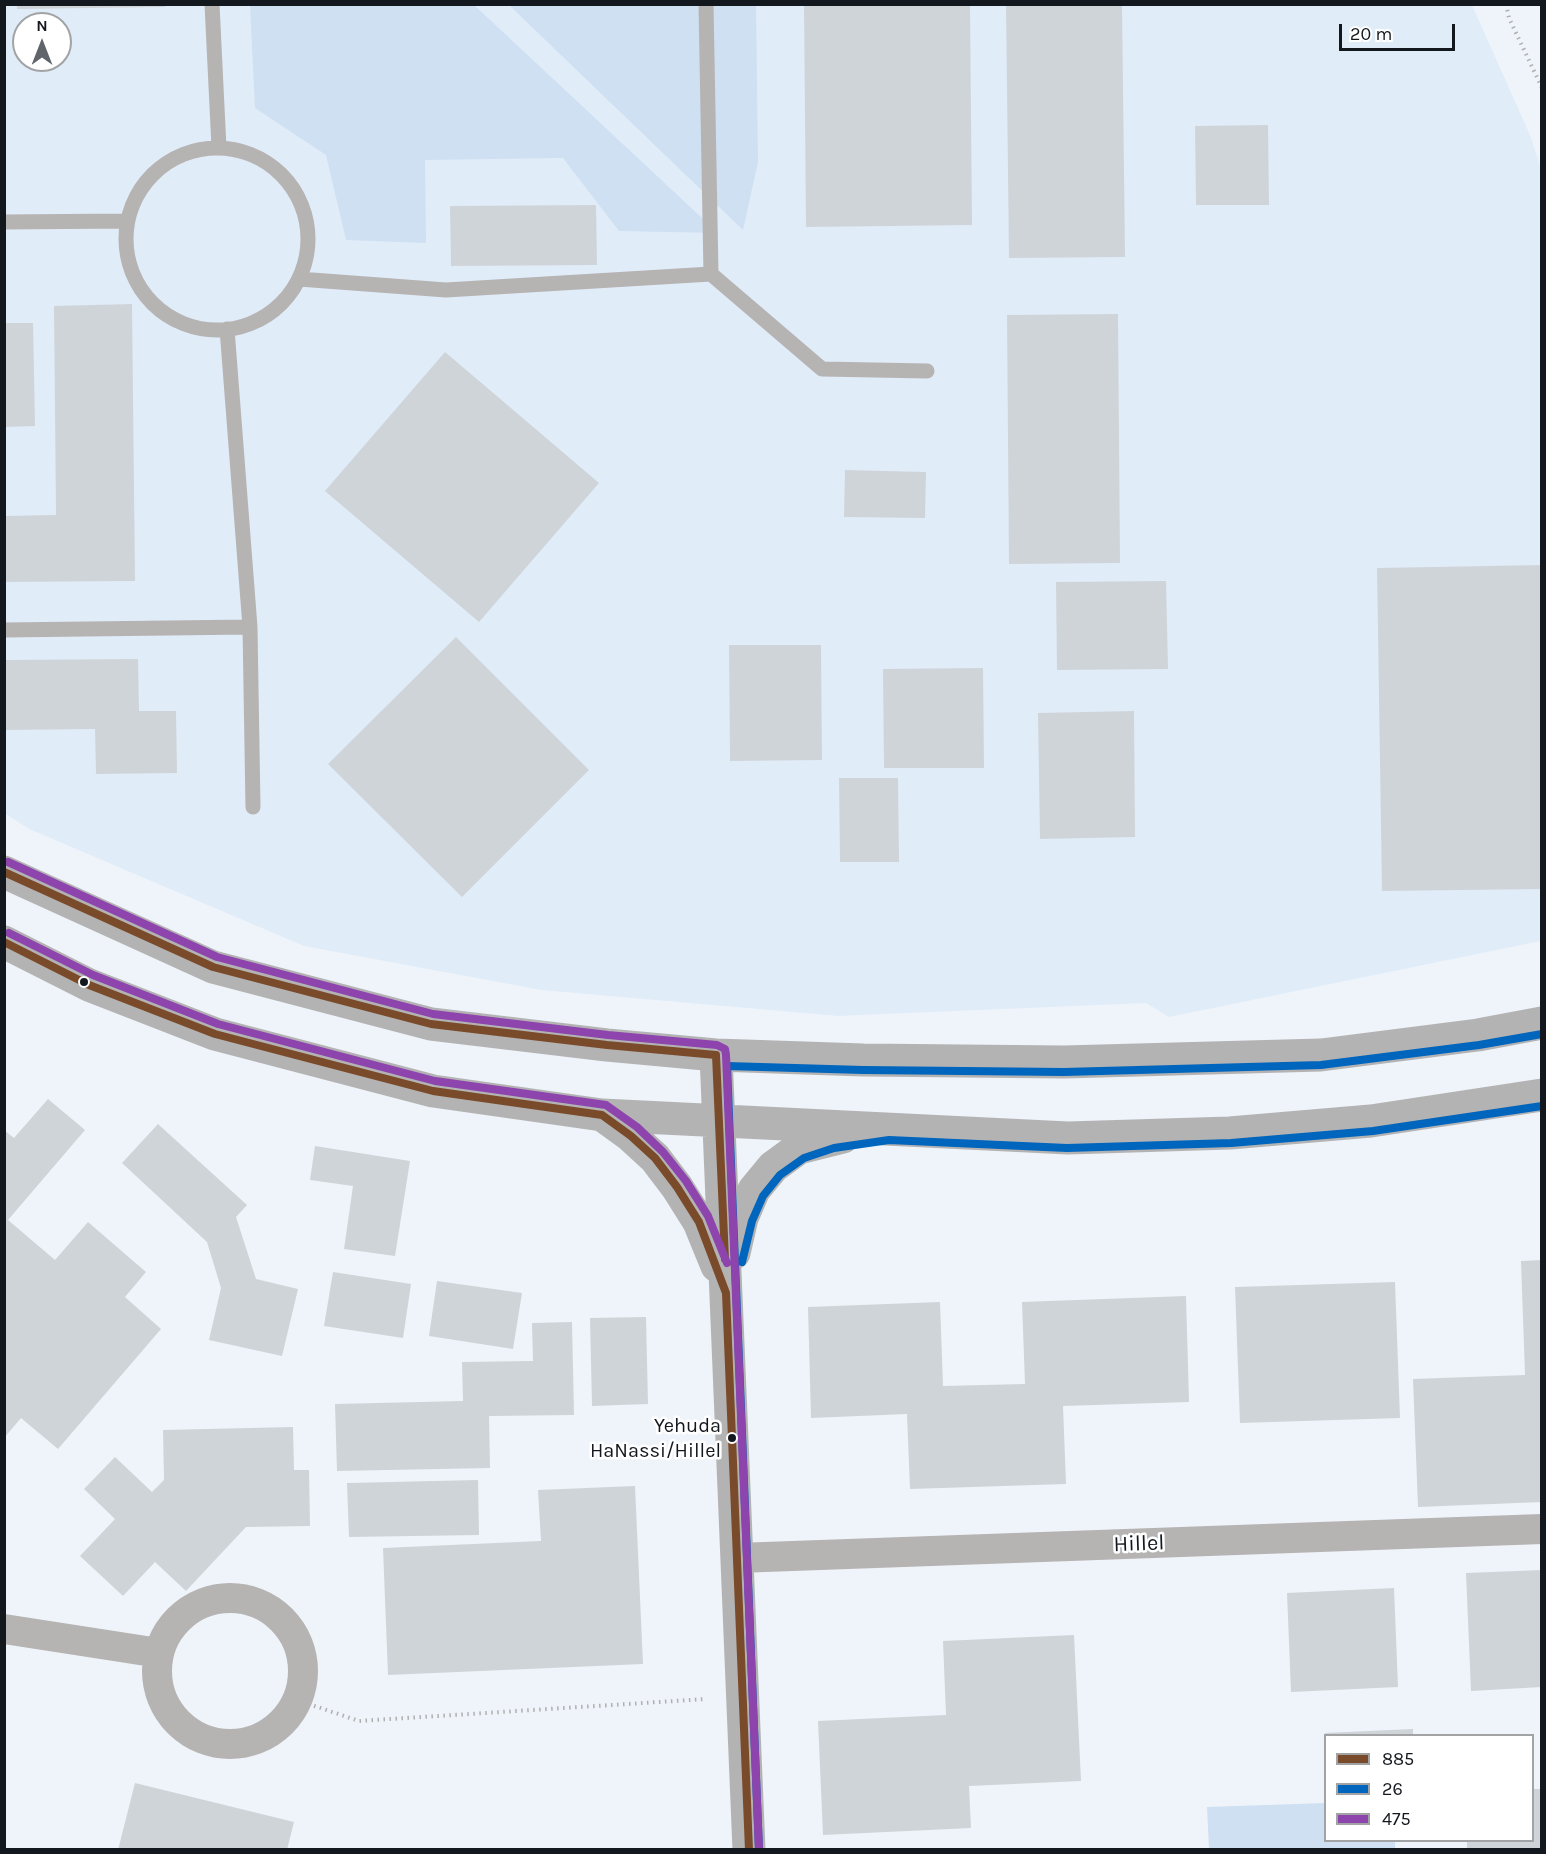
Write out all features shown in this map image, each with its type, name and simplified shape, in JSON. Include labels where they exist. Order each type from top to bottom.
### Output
[{"type":"street","points":[[4,872],[213,968],[420,1021],[607,1045],[716,1054],[863,1060],[1052,1062],[1321,1055],[1478,1035],[1542,1023]]},
{"type":"street","points":[[4,942],[89,985],[215,1034],[433,1091],[602,1115],[1068,1138],[1230,1133],[1371,1120],[1542,1095]]},
{"type":"street","points":[[716,1054],[750,1850]]},
{"type":"street","points":[[602,1115],[631,1136],[655,1158],[677,1187],[699,1222],[726,1293]]},
{"type":"street","points":[[726,1293],[742,1218],[754,1190],[772,1167],[799,1148],[832,1138],[888,1129]]},
{"type":"street","name":"Hillel","points":[[737,1558],[1542,1529]]},
{"type":"street","points":[[226,1598],[250,1600],[271,1610],[288,1625],[299,1646],[304,1668],[301,1691],[297,1700],[290,1714],[272,1732],[249,1742],[223,1744],[199,1737],[178,1723],[164,1702],[157,1678],[159,1653],[168,1632],[184,1614],[204,1603],[226,1598]]},
{"type":"street","points":[[4,1629],[159,1653]]},
{"type":"lane","points":[[212,4],[219,148]]},
{"type":"lane","points":[[706,4],[711,274]]},
{"type":"lane","points":[[219,148],[249,153],[275,169],[295,192],[306,220],[308,250],[299,279],[281,304],[256,322],[226,329],[198,328],[171,318],[149,301],[134,277],[126,249],[127,221],[138,192],[159,168],[187,153],[219,148]]},
{"type":"lane","points":[[4,222],[127,221]]},
{"type":"lane","points":[[299,279],[446,290],[711,274],[822,369],[927,371]]},
{"type":"lane","points":[[226,329],[250,627],[253,807]]},
{"type":"lane","points":[[4,630],[250,627]]},
{"type":"path","points":[[1506,4],[1509,18],[1542,88]]},
{"type":"path","points":[[297,1700],[360,1721],[743,1697]]},
{"type":"shaded area","points":[[4,5],[1472,5],[1530,135],[1541,168],[1541,941],[1169,1017],[1146,1003],[838,1016],[541,990],[304,946],[29,829],[4,813]]},
{"type":"shaded area","points":[[250,5],[474,5],[718,233],[619,231],[563,158],[425,160],[426,243],[346,240],[326,155],[255,108]]},
{"type":"shaded area","points":[[509,5],[756,5],[758,162],[743,230]]},
{"type":"shaded area","points":[[1324,1803],[1324,1842],[1395,1842],[1395,1849],[1209,1849],[1207,1807]]},
{"type":"building","points":[[17,4],[165,4],[165,7],[17,9]]},
{"type":"building","points":[[1006,4],[1122,4],[1125,257],[1009,258]]},
{"type":"building","points":[[804,5],[970,5],[972,225],[806,227]]},
{"type":"building","points":[[1268,125],[1269,205],[1196,205],[1195,126]]},
{"type":"building","points":[[596,205],[597,265],[451,266],[450,206]]},
{"type":"building","points":[[132,304],[135,581],[4,582],[4,516],[56,515],[54,306]]},
{"type":"building","points":[[1118,314],[1120,563],[1009,564],[1007,315]]},
{"type":"building","points":[[4,323],[33,323],[35,426],[4,427]]},
{"type":"building","points":[[445,352],[599,483],[479,622],[325,491]]},
{"type":"building","points":[[845,470],[926,472],[925,518],[844,517]]},
{"type":"building","points":[[1542,565],[1542,889],[1382,891],[1377,568]]},
{"type":"building","points":[[1166,581],[1168,669],[1057,670],[1056,582]]},
{"type":"building","points":[[456,637],[589,770],[462,897],[328,764]]},
{"type":"building","points":[[729,645],[821,645],[822,760],[730,761]]},
{"type":"building","points":[[138,659],[139,711],[176,711],[177,773],[96,774],[95,729],[4,730],[4,660]]},
{"type":"building","points":[[983,668],[984,768],[884,768],[883,669]]},
{"type":"building","points":[[1134,711],[1135,837],[1040,839],[1038,713]]},
{"type":"building","points":[[839,778],[898,778],[899,862],[840,862]]},
{"type":"building","points":[[48,1099],[85,1130],[8,1220],[55,1260],[88,1222],[146,1272],[125,1297],[161,1329],[58,1449],[21,1418],[4,1438],[4,1130],[14,1138]]},
{"type":"building","points":[[158,1124],[247,1205],[236,1217],[256,1279],[298,1289],[282,1356],[209,1340],[221,1288],[207,1242],[122,1163]]},
{"type":"building","points":[[315,1146],[410,1161],[395,1256],[344,1249],[353,1186],[310,1180]]},
{"type":"building","points":[[1542,1260],[1542,1502],[1418,1507],[1413,1379],[1525,1375],[1521,1261]]},
{"type":"building","points":[[333,1272],[411,1284],[403,1338],[324,1326]]},
{"type":"building","points":[[437,1281],[522,1293],[513,1349],[429,1336]]},
{"type":"building","points":[[1395,1282],[1400,1418],[1240,1423],[1235,1287]]},
{"type":"building","points":[[1186,1296],[1189,1402],[1063,1406],[1066,1484],[910,1489],[907,1414],[811,1418],[808,1307],[940,1302],[943,1386],[1025,1384],[1022,1302]]},
{"type":"building","points":[[646,1317],[648,1404],[592,1406],[590,1318]]},
{"type":"building","points":[[572,1322],[574,1415],[489,1416],[490,1468],[337,1471],[335,1404],[463,1401],[462,1362],[533,1361],[532,1323]]},
{"type":"building","points":[[293,1427],[294,1470],[309,1470],[310,1526],[246,1527],[186,1591],[155,1562],[123,1596],[80,1556],[115,1519],[84,1489],[115,1457],[152,1492],[164,1480],[163,1430]]},
{"type":"building","points":[[478,1480],[479,1535],[349,1537],[347,1483]]},
{"type":"building","points":[[635,1486],[643,1664],[388,1675],[383,1548],[541,1541],[538,1490]]},
{"type":"building","points":[[1542,1570],[1542,1687],[1471,1691],[1466,1573]]},
{"type":"building","points":[[1394,1588],[1398,1687],[1291,1692],[1287,1593]]},
{"type":"building","points":[[1074,1635],[1081,1781],[969,1786],[971,1828],[823,1835],[818,1721],[946,1715],[943,1641]]},
{"type":"building","points":[[1413,1729],[1413,1734],[1325,1733]]},
{"type":"building","points":[[135,1783],[294,1822],[287,1850],[118,1850]]},
{"type":"building","points":[[1534,1789],[1542,1789],[1542,1850],[1467,1850],[1467,1842],[1534,1842]]},
{"type":"transit line","name":"475","points":[[8,862],[217,957],[433,1014],[608,1035],[717,1045],[725,1049],[759,1850]]},
{"type":"transit line","name":"885","points":[[4,872],[213,967],[431,1024],[607,1045],[716,1055]]},
{"type":"transit line","name":"475","points":[[9,933],[93,975],[218,1024],[435,1081],[606,1105],[637,1127],[663,1152],[686,1181],[708,1216],[727,1263]]},
{"type":"transit line","name":"885","points":[[4,942],[89,985],[215,1034],[433,1091],[602,1115],[631,1136],[655,1158],[699,1222],[726,1293],[749,1850]]},
{"type":"transit line","name":"26","points":[[759,1850],[727,1066],[1064,1072],[1321,1065],[1479,1045],[1542,1034]]},
{"type":"transit line","name":"885","points":[[716,1055],[725,1259]]},
{"type":"transit line","name":"26","points":[[742,1262],[752,1221],[763,1196],[780,1175],[804,1158],[834,1148],[889,1140],[1067,1148],[1231,1143],[1373,1131],[1542,1106]]},
{"type":"place","name":"Yehuda HaNassi/Hillel","points":[[732,1438]]}]
